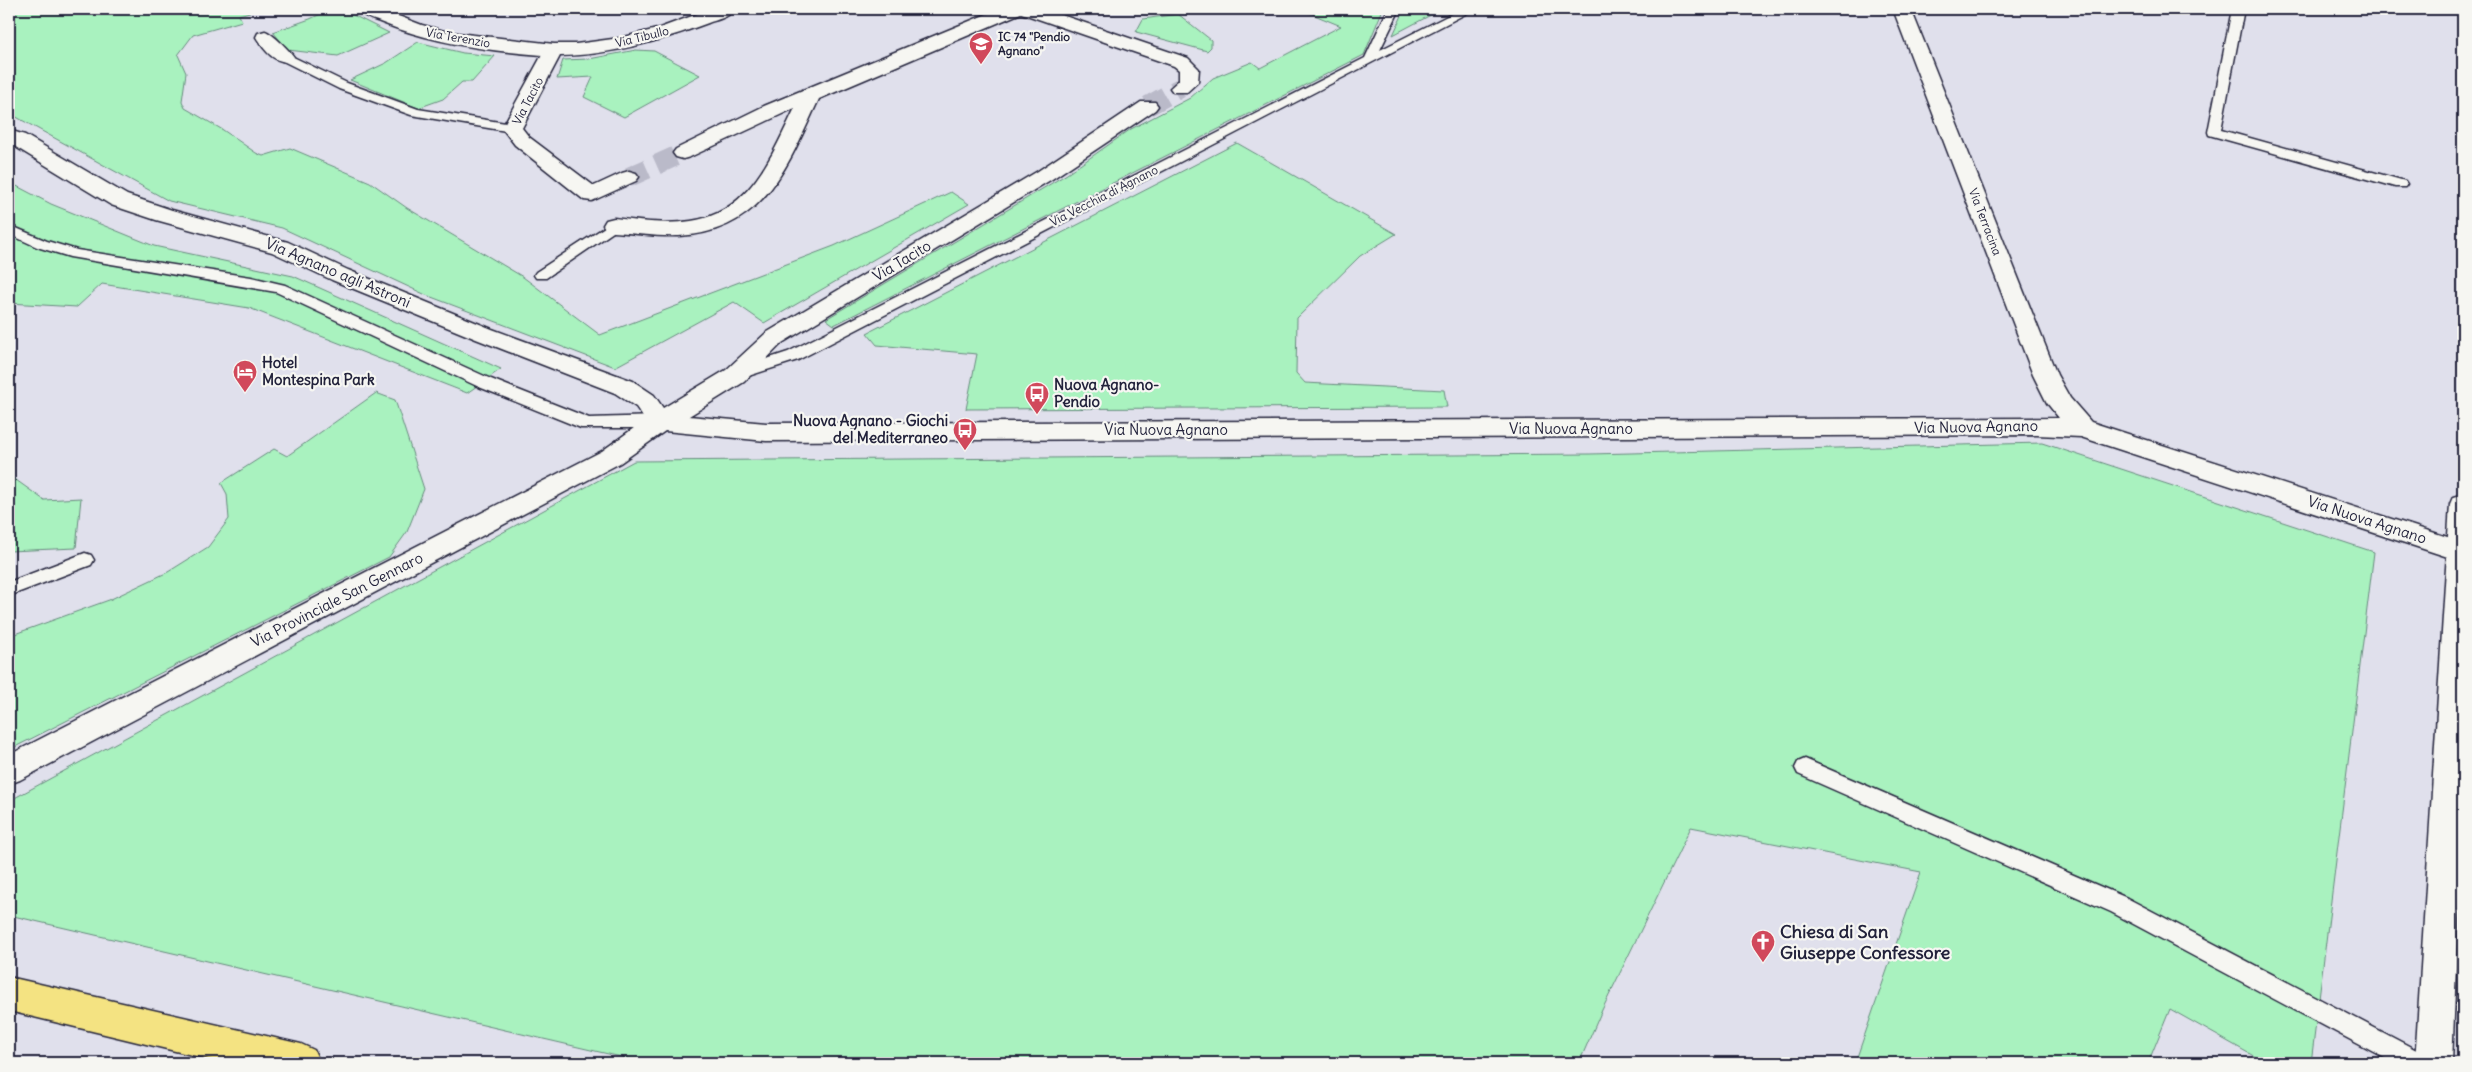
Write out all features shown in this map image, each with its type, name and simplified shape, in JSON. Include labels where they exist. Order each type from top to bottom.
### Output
[{"type":"main road","points":[[9,994],[301,1063]]},
{"type":"street","name":"Via Terenzio","points":[[366,9],[393,22],[437,37],[554,50]]},
{"type":"street","points":[[683,153],[771,110],[811,95],[1014,9]]},
{"type":"street","points":[[1027,9],[1181,62],[1189,69],[1188,82],[1180,88]]},
{"type":"street","name":"Via Terracina","points":[[1902,9],[2045,376],[2060,403],[2082,428]]},
{"type":"street","name":"Via Tibullo","points":[[554,50],[626,42],[658,34],[713,11]]},
{"type":"street","points":[[265,37],[273,48],[285,57]]},
{"type":"street","name":"Via Tacito","points":[[554,50],[512,128],[522,141],[592,195],[629,177]]},
{"type":"street","points":[[614,225],[677,229],[701,226],[744,208],[759,194],[788,149],[811,95]]},
{"type":"street","name":"Via Tacito","points":[[660,422],[735,376],[774,338],[1045,175],[1148,106]]},
{"type":"street","name":"Via Agnano agli Astroni","points":[[9,136],[18,139],[120,200],[164,215],[280,247],[340,275],[475,330],[624,387],[645,401],[660,422]]},
{"type":"street","name":"Via Nuova Agnano","points":[[660,422],[766,432],[2037,426],[2082,428],[2463,551]]},
{"type":"street","name":"Via Provinciale San Gennaro","points":[[9,770],[611,457],[660,422]]},
{"type":"street","points":[[2433,1063],[2463,551],[2463,504]]},
{"type":"lane","points":[[1370,59],[1394,9]]},
{"type":"lane","name":"Via Vecchia di Agnano","points":[[735,376],[793,356],[1469,9]]},
{"type":"lane","points":[[2238,9],[2214,132],[2400,184]]},
{"type":"lane","points":[[285,57],[343,86],[415,112],[512,128]]},
{"type":"lane","points":[[541,275],[614,225]]},
{"type":"lane","points":[[9,229],[46,246],[101,259],[250,280],[280,288],[485,383],[587,424],[660,422]]},
{"type":"lane","points":[[9,589],[86,560]]},
{"type":"lane","points":[[1805,768],[2120,905],[2418,1063]]},
{"type":"green space","points":[[9,9],[260,9],[239,15],[242,21],[193,35],[178,55],[186,73],[182,101],[185,108],[263,156],[290,148],[370,182],[407,208],[523,277],[600,335],[834,246],[951,192],[969,204],[764,323],[734,302],[615,367],[426,295],[282,228],[169,201],[9,113]]},
{"type":"green space","points":[[331,9],[341,9],[389,33],[338,56],[288,50],[273,32],[310,19]]},
{"type":"green space","points":[[1300,9],[1383,9],[1364,55],[834,325],[826,319],[1067,174],[1131,129],[1190,98],[1213,78],[1252,62],[1260,68],[1341,26]]},
{"type":"green space","points":[[1405,9],[1442,9],[1393,35]]},
{"type":"green space","points":[[1178,14],[1211,40],[1211,47],[1207,51],[1136,32],[1143,19]]},
{"type":"green space","points":[[418,42],[463,53],[495,56],[472,82],[462,82],[443,99],[418,108],[350,80],[386,63]]},
{"type":"green space","points":[[636,50],[654,51],[700,75],[624,117],[584,97],[593,77],[557,79],[563,60],[589,59]]},
{"type":"green space","points":[[1237,143],[1396,234],[1360,256],[1297,318],[1296,373],[1305,383],[1444,390],[1447,407],[966,409],[977,354],[877,345],[867,333]]},
{"type":"green space","points":[[9,182],[51,204],[154,246],[293,276],[501,369],[467,393],[249,308],[102,284],[77,307],[9,303]]},
{"type":"green space","points":[[376,393],[395,400],[424,489],[407,532],[389,557],[9,750],[9,636],[109,600],[168,572],[208,547],[229,519],[227,494],[221,483],[274,449],[287,456]]},
{"type":"green space","points":[[2042,443],[2374,552],[2311,1063],[2266,1063],[2170,1009],[2148,1063],[1855,1063],[1921,872],[1691,827],[1602,1010],[1579,1063],[647,1063],[9,915],[9,801],[634,461],[1590,454]]},
{"type":"green space","points":[[9,475],[44,500],[81,498],[76,548],[9,551]]},
{"type":"tunnel","points":[[1148,106],[1180,88]]},
{"type":"tunnel","points":[[629,177],[683,153]]},
{"type":"place","name":"IC 74 \"Pendio Agnano\"","points":[[981,65]]},
{"type":"place","name":"Hotel Montespina Park","points":[[245,393]]},
{"type":"place","name":"Nuova Agnano- Pendio","points":[[1037,415]]},
{"type":"place","name":"Nuova Agnano - Giochi del Mediterraneo","points":[[965,451]]},
{"type":"place","name":"Chiesa di San Giuseppe Confessore","points":[[1763,963]]}]
